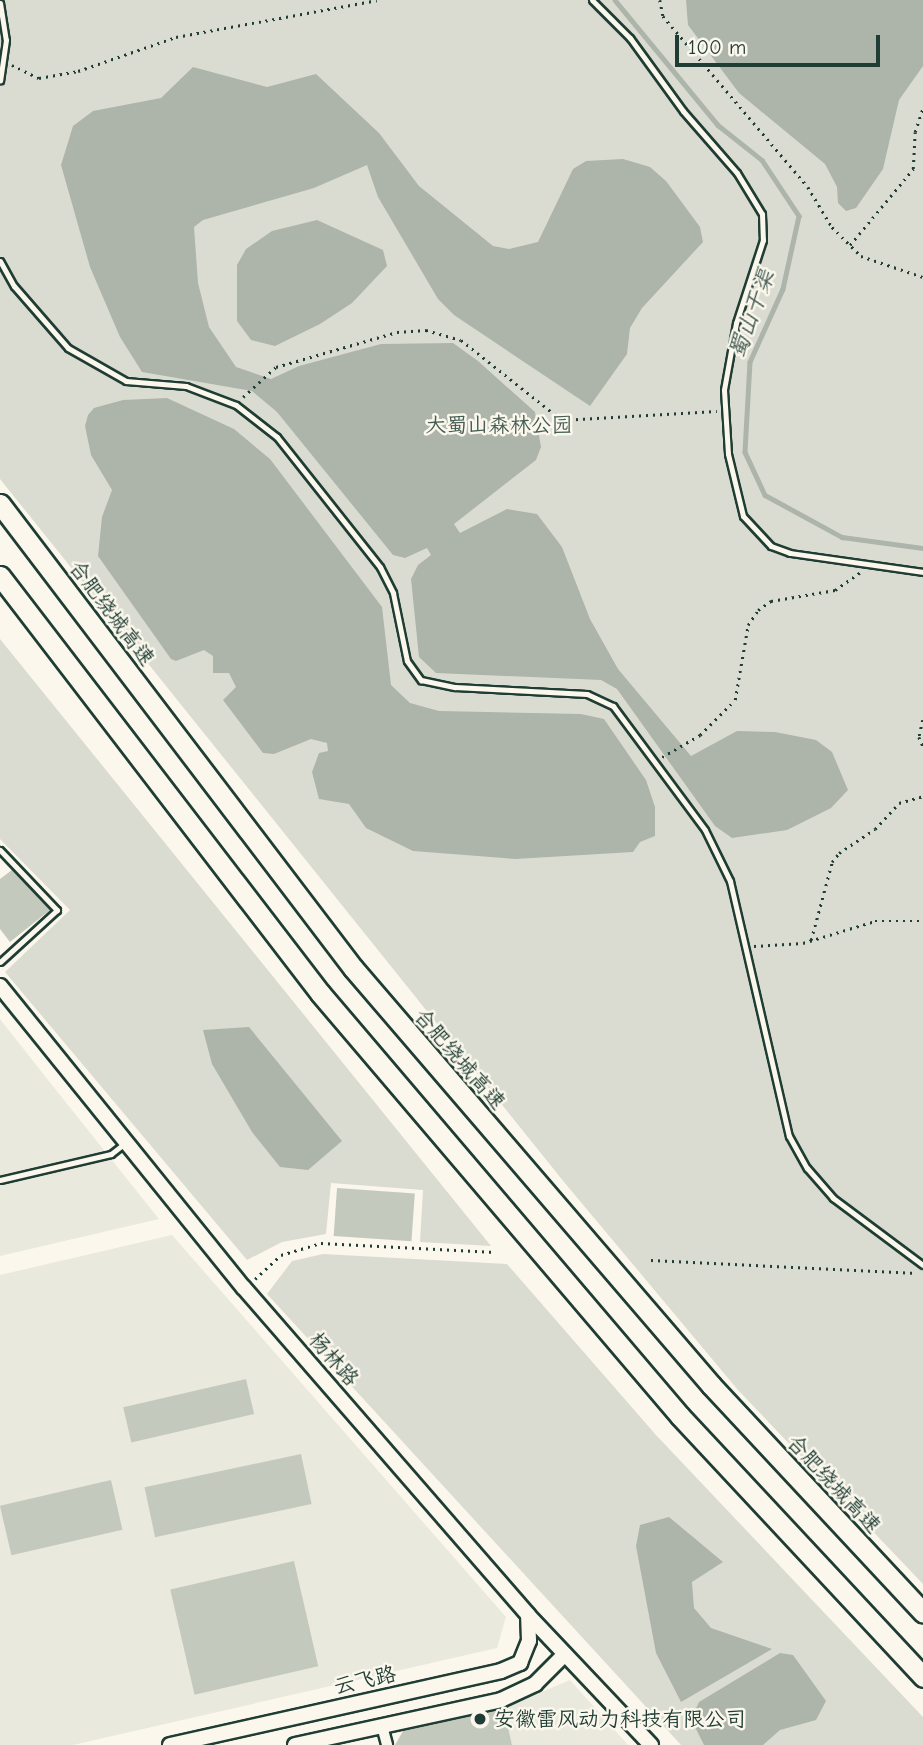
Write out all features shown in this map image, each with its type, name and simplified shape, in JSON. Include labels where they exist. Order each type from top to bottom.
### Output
[{"type":"highway","name":"合肥绕城高速","points":[[0,504],[353,968],[710,1385],[923,1612]]},
{"type":"highway","points":[[0,576],[320,993],[680,1416],[923,1677]]},
{"type":"street","name":"杨林路","points":[[0,986],[244,1288],[528,1615],[651,1745]]},
{"type":"street","name":"云飞路","points":[[170,1745],[501,1671],[520,1663],[529,1641],[528,1615]]},
{"type":"street","points":[[295,1745],[501,1700],[535,1684],[565,1654]]},
{"type":"street","points":[[382,1726],[387,1745]]},
{"type":"lane","points":[[592,0],[629,38],[683,111],[737,173],[762,214],[763,240],[736,323],[725,410],[734,488],[752,529],[771,546],[790,553],[923,572]]},
{"type":"lane","points":[[0,3],[6,40],[0,81]]},
{"type":"lane","points":[[0,261],[14,286],[68,348],[126,380],[186,386],[236,405],[277,437],[380,567],[393,593],[407,662],[418,678],[455,687],[598,696],[631,728],[653,762],[705,830],[730,881],[789,1136],[807,1168],[833,1198],[923,1265]]},
{"type":"lane","points":[[0,850],[57,910],[0,962]]},
{"type":"lane","points":[[0,1180],[111,1154],[126,1143]]},
{"type":"path","points":[[4,59],[23,74],[39,78],[78,71],[176,37],[377,0]]},
{"type":"path","points":[[660,0],[663,16],[808,187],[832,228],[862,256],[923,276]]},
{"type":"path","points":[[850,245],[913,169],[915,132],[923,107]]},
{"type":"path","points":[[236,405],[276,368],[397,332],[426,330],[461,340],[562,420],[725,410]]},
{"type":"path","points":[[653,762],[700,735],[735,701],[748,625],[758,610],[771,601],[835,590],[869,565]]},
{"type":"path","points":[[923,720],[923,746]]},
{"type":"path","points":[[811,940],[832,862],[839,853],[875,829],[899,803],[923,796]]},
{"type":"path","points":[[744,946],[811,940],[875,921],[923,921]]},
{"type":"path","points":[[244,1288],[281,1255],[321,1243],[495,1252]]},
{"type":"path","points":[[651,1260],[923,1273]]},
{"type":"shaded area","points":[[686,0],[923,0],[923,66],[899,100],[883,169],[856,208],[846,211],[838,203],[837,187],[825,164],[739,93],[688,25]]},
{"type":"shaded area","points":[[193,67],[267,87],[316,74],[379,133],[419,186],[493,246],[509,249],[538,242],[573,169],[586,161],[623,159],[650,167],[666,181],[700,227],[703,242],[642,308],[630,328],[627,354],[590,406],[454,315],[438,299],[378,197],[367,165],[314,188],[203,220],[194,227],[198,283],[209,327],[236,367],[271,379],[299,366],[381,344],[453,343],[478,361],[535,412],[541,447],[536,460],[454,524],[460,533],[507,509],[537,514],[562,547],[590,619],[618,669],[691,756],[737,731],[775,732],[816,740],[832,752],[848,790],[831,808],[787,830],[732,838],[715,826],[617,689],[601,680],[436,673],[419,657],[411,579],[418,565],[431,555],[427,548],[405,558],[393,555],[277,412],[252,391],[142,372],[120,337],[90,267],[61,165],[73,126],[93,111],[161,98]]},
{"type":"shaded area","points":[[317,220],[383,250],[387,266],[352,303],[320,324],[275,346],[251,340],[237,321],[237,265],[246,249],[272,231]]},
{"type":"shaded area","points":[[167,398],[234,429],[270,459],[382,607],[391,685],[410,703],[439,711],[581,714],[604,719],[646,780],[655,807],[655,836],[640,842],[633,852],[515,859],[413,851],[366,828],[349,804],[319,799],[312,772],[319,753],[328,751],[327,743],[311,739],[274,754],[263,753],[223,700],[236,687],[229,673],[213,673],[213,656],[204,650],[176,661],[171,659],[98,556],[102,517],[112,490],[91,455],[85,426],[88,415],[94,408],[123,400]]},
{"type":"shaded area","points":[[0,1019],[48,1080],[159,1219],[0,1256]]},
{"type":"shaded area","points":[[249,1027],[342,1141],[308,1170],[280,1167],[252,1132],[212,1064],[203,1030]]},
{"type":"shaded area","points":[[172,1235],[506,1617],[497,1648],[73,1745],[0,1745],[0,1275]]},
{"type":"shaded area","points":[[669,1517],[723,1562],[692,1582],[694,1608],[711,1628],[772,1649],[681,1702],[656,1653],[636,1546],[640,1525]]},
{"type":"shaded area","points":[[780,1653],[793,1655],[826,1701],[816,1720],[780,1730],[763,1745],[704,1745],[691,1719],[699,1702]]},
{"type":"shaded area","points":[[570,1680],[628,1745],[512,1745],[504,1708]]},
{"type":"green space","name":"大蜀山森林公园","points":[[0,0],[923,0],[923,1584],[738,1390],[564,1182],[0,479]]},
{"type":"green space","points":[[0,639],[491,1246],[420,1242],[423,1190],[331,1183],[326,1234],[282,1242],[247,1260],[5,972],[70,910],[0,839]]},
{"type":"green space","points":[[323,1254],[507,1264],[656,1435],[923,1717],[923,1745],[681,1745],[267,1294],[292,1261]]},
{"type":"building","points":[[12,870],[50,910],[10,942],[0,929],[0,879]]},
{"type":"building","points":[[337,1188],[415,1193],[411,1241],[334,1236]]},
{"type":"building","points":[[246,1379],[254,1414],[131,1442],[123,1407]]},
{"type":"building","points":[[301,1454],[312,1504],[155,1537],[144,1487]]},
{"type":"building","points":[[111,1480],[122,1530],[11,1555],[0,1506]]},
{"type":"building","points":[[294,1561],[318,1666],[195,1695],[170,1590]]},
{"type":"building","name":"安徽雷风动力科技有限公司","points":[[504,1709],[512,1745],[395,1745],[403,1731]]},
{"type":"waterway","name":"蜀山干渠","points":[[615,0],[718,125],[762,160],[799,216],[783,289],[750,362],[745,452],[765,495],[842,537],[923,548]]},
{"type":"place","name":"安徽雷风动力科技有限公司","points":[[480,1719]]}]
